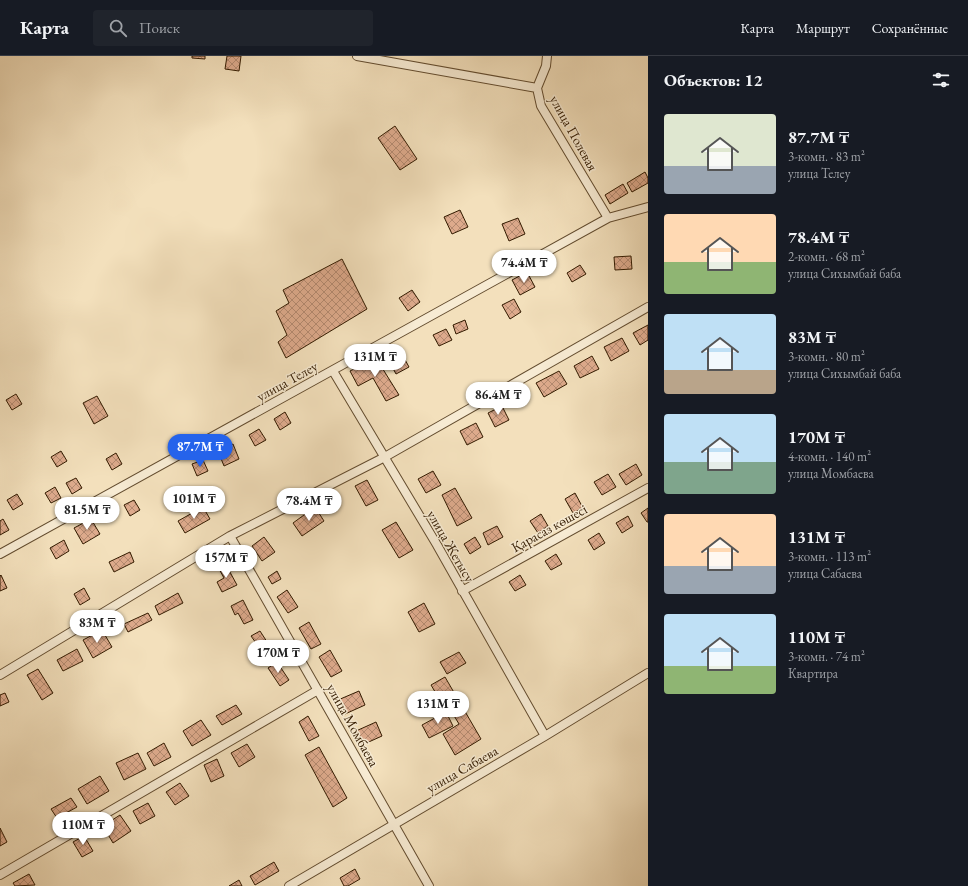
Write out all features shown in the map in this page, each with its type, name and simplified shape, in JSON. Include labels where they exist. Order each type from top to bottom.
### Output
[{"type":"street","points":[[357,56],[537,88]]},
{"type":"street","name":"улица Полевая","points":[[547,56],[546,66],[537,88],[541,106],[608,218]]},
{"type":"street","name":"улица Телеу","points":[[0,554],[608,218],[648,206]]},
{"type":"street","points":[[0,674],[230,536],[383,458],[648,307]]},
{"type":"street","name":"улица Жетысу","points":[[333,371],[383,458],[436,545],[545,736]]},
{"type":"street","name":"Қарасаз көшесі","points":[[462,591],[648,488]]},
{"type":"street","name":"улица Момбаева","points":[[230,536],[429,886]]},
{"type":"street","name":"улица Сабаева","points":[[289,886],[545,736],[648,673]]},
{"type":"street","points":[[0,875],[318,690]]},
{"type":"building","points":[[192,56],[205,56],[205,59],[192,58]]},
{"type":"building","points":[[227,56],[241,56],[239,71],[225,69]]},
{"type":"building","points":[[395,126],[417,159],[400,170],[378,138]]},
{"type":"building","points":[[645,172],[648,178],[648,183],[632,192],[627,183]]},
{"type":"building","points":[[623,184],[628,193],[610,204],[605,195]]},
{"type":"building","points":[[460,210],[468,227],[452,234],[444,217]]},
{"type":"building","points":[[518,218],[525,234],[509,241],[502,224]]},
{"type":"building","points":[[631,256],[632,269],[615,270],[614,257]]},
{"type":"building","points":[[342,259],[367,309],[286,358],[278,342],[287,335],[276,311],[289,303],[283,290]]},
{"type":"building","points":[[580,265],[586,274],[572,282],[567,273]]},
{"type":"building","points":[[527,272],[535,287],[520,295],[512,280]]},
{"type":"building","points":[[412,290],[420,302],[408,311],[399,298]]},
{"type":"building","points":[[514,299],[521,312],[510,319],[502,305]]},
{"type":"building","points":[[465,320],[468,329],[456,334],[453,325]]},
{"type":"building","points":[[648,325],[648,340],[640,345],[633,333]]},
{"type":"building","points":[[446,329],[452,340],[439,346],[433,335]]},
{"type":"building","points":[[622,338],[629,351],[611,361],[604,347]]},
{"type":"building","points":[[403,356],[409,367],[396,374],[390,363]]},
{"type":"building","points":[[592,356],[599,369],[580,378],[574,366]]},
{"type":"building","points":[[376,358],[399,395],[386,401],[373,378],[358,386],[350,371]]},
{"type":"building","points":[[559,371],[567,384],[544,397],[536,383]]},
{"type":"building","points":[[16,394],[22,404],[12,410],[6,400]]},
{"type":"building","points":[[97,396],[108,416],[94,424],[83,403]]},
{"type":"building","points":[[502,406],[509,420],[495,427],[488,413]]},
{"type":"building","points":[[285,412],[291,423],[280,430],[274,419]]},
{"type":"building","points":[[476,423],[483,437],[467,445],[460,431]]},
{"type":"building","points":[[259,429],[266,440],[255,446],[249,435]]},
{"type":"building","points":[[233,444],[239,459],[224,466],[218,451]]},
{"type":"building","points":[[61,451],[67,461],[57,467],[51,457]]},
{"type":"building","points":[[116,453],[122,464],[112,470],[106,459]]},
{"type":"building","points":[[203,460],[208,471],[197,476],[192,464]]},
{"type":"building","points":[[636,464],[642,475],[626,485],[619,474]]},
{"type":"building","points":[[433,471],[441,485],[426,493],[418,479]]},
{"type":"building","points":[[608,474],[616,487],[602,495],[594,482]]},
{"type":"building","points":[[76,478],[82,488],[72,494],[66,483]]},
{"type":"building","points":[[367,480],[378,500],[366,506],[355,486]]},
{"type":"building","points":[[55,487],[61,498],[51,503],[45,493]]},
{"type":"building","points":[[455,488],[472,518],[457,526],[442,495]]},
{"type":"building","points":[[575,493],[583,508],[573,513],[565,499]]},
{"type":"building","points":[[17,494],[23,504],[13,510],[7,500]]},
{"type":"building","points":[[134,500],[140,510],[130,516],[124,505]]},
{"type":"building","points":[[203,507],[210,519],[185,533],[178,521]]},
{"type":"building","points":[[315,507],[324,521],[302,536],[293,523]]},
{"type":"building","points":[[648,508],[648,522],[647,522],[641,513]]},
{"type":"building","points":[[541,514],[548,526],[538,533],[530,521]]},
{"type":"building","points":[[628,516],[633,526],[622,533],[616,523]]},
{"type":"building","points":[[3,519],[9,530],[0,535],[0,521]]},
{"type":"building","points":[[91,519],[100,534],[83,544],[74,528]]},
{"type":"building","points":[[396,522],[413,550],[399,558],[382,530]]},
{"type":"building","points":[[497,526],[503,537],[488,545],[483,533]]},
{"type":"building","points":[[599,533],[605,543],[594,550],[588,540]]},
{"type":"building","points":[[264,537],[275,552],[262,561],[252,546]]},
{"type":"building","points":[[475,537],[481,547],[470,554],[464,544]]},
{"type":"building","points":[[64,540],[69,551],[56,559],[50,548]]},
{"type":"building","points":[[130,552],[134,562],[114,572],[109,562]]},
{"type":"building","points":[[556,554],[562,564],[551,570],[545,561]]},
{"type":"building","points":[[225,563],[237,585],[222,592],[217,582],[224,578],[218,567]]},
{"type":"building","points":[[277,571],[281,579],[272,584],[268,577]]},
{"type":"building","points":[[1,575],[7,588],[0,591],[0,576]]},
{"type":"building","points":[[520,575],[526,585],[515,591],[509,582]]},
{"type":"building","points":[[84,588],[90,599],[80,605],[74,594]]},
{"type":"building","points":[[287,590],[298,607],[288,613],[277,597]]},
{"type":"building","points":[[178,593],[183,603],[159,615],[155,606]]},
{"type":"building","points":[[243,600],[253,620],[244,624],[238,613],[235,615],[231,606]]},
{"type":"building","points":[[424,603],[435,624],[419,632],[408,612]]},
{"type":"building","points":[[148,613],[152,620],[128,632],[124,624]]},
{"type":"building","points":[[309,622],[321,644],[311,649],[299,628]]},
{"type":"building","points":[[102,630],[112,647],[93,658],[83,640]]},
{"type":"building","points":[[260,631],[271,648],[259,656],[252,645],[256,643],[251,636]]},
{"type":"building","points":[[77,649],[83,661],[63,671],[57,660]]},
{"type":"building","points":[[330,650],[342,671],[331,677],[319,657]]},
{"type":"building","points":[[459,652],[466,663],[447,674],[440,662]]},
{"type":"building","points":[[277,662],[289,680],[280,686],[268,668]]},
{"type":"building","points":[[38,669],[53,693],[42,700],[27,675]]},
{"type":"building","points":[[445,677],[481,739],[455,755],[443,734],[459,724],[453,714],[450,717],[431,685]]},
{"type":"building","points":[[359,691],[365,705],[345,714],[338,700]]},
{"type":"building","points":[[5,693],[9,702],[0,706],[0,695]]},
{"type":"building","points":[[236,705],[242,714],[222,725],[216,716]]},
{"type":"building","points":[[446,712],[453,726],[429,738],[422,725]]},
{"type":"building","points":[[308,716],[319,736],[309,741],[299,722]]},
{"type":"building","points":[[201,720],[211,735],[192,746],[183,731]]},
{"type":"building","points":[[376,722],[382,736],[362,745],[356,731]]},
{"type":"building","points":[[164,743],[171,757],[154,766],[147,753]]},
{"type":"building","points":[[247,744],[255,757],[239,767],[231,753]]},
{"type":"building","points":[[319,747],[347,798],[333,807],[305,755]]},
{"type":"building","points":[[138,753],[146,769],[124,780],[116,763]]},
{"type":"building","points":[[217,759],[224,776],[211,782],[204,765]]},
{"type":"building","points":[[100,776],[109,791],[87,804],[78,789]]},
{"type":"building","points":[[180,783],[189,796],[175,805],[166,792]]},
{"type":"building","points":[[71,798],[77,807],[57,818],[51,809]]},
{"type":"building","points":[[148,803],[155,816],[140,824],[133,811]]},
{"type":"building","points":[[120,815],[131,831],[113,843],[103,826]]},
{"type":"building","points":[[0,828],[7,842],[0,846]]},
{"type":"building","points":[[84,836],[93,851],[82,857],[73,842]]},
{"type":"building","points":[[274,862],[279,871],[255,885],[250,876]]},
{"type":"building","points":[[355,869],[360,879],[348,886],[344,886],[340,878]]},
{"type":"building","points":[[29,874],[35,885],[15,886],[13,883]]},
{"type":"building","points":[[239,880],[242,886],[229,886]]}]
